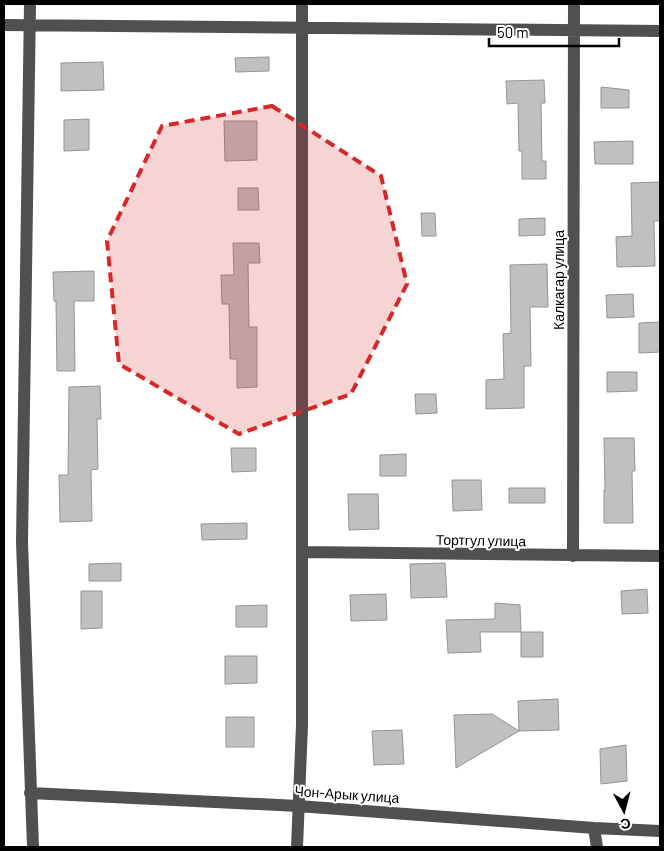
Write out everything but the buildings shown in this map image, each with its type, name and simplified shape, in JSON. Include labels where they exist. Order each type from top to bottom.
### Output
[{"type":"street","points":[[30,4],[22,542],[33,847]]},
{"type":"street","points":[[296,847],[302,725],[302,4]]},
{"type":"street","name":"Калкагар улица","points":[[573,556],[574,4]]},
{"type":"street","points":[[4,24],[660,31]]},
{"type":"street","name":"Тортгул улица","points":[[302,552],[660,556]]},
{"type":"street","name":"Чон-Арык улица","points":[[30,793],[298,806],[594,828],[660,831]]},
{"type":"street","points":[[594,828],[597,847]]},
{"type":"highlighted area","points":[[272,106],[381,176],[407,284],[351,394],[239,434],[119,364],[107,241],[162,126]]}]
